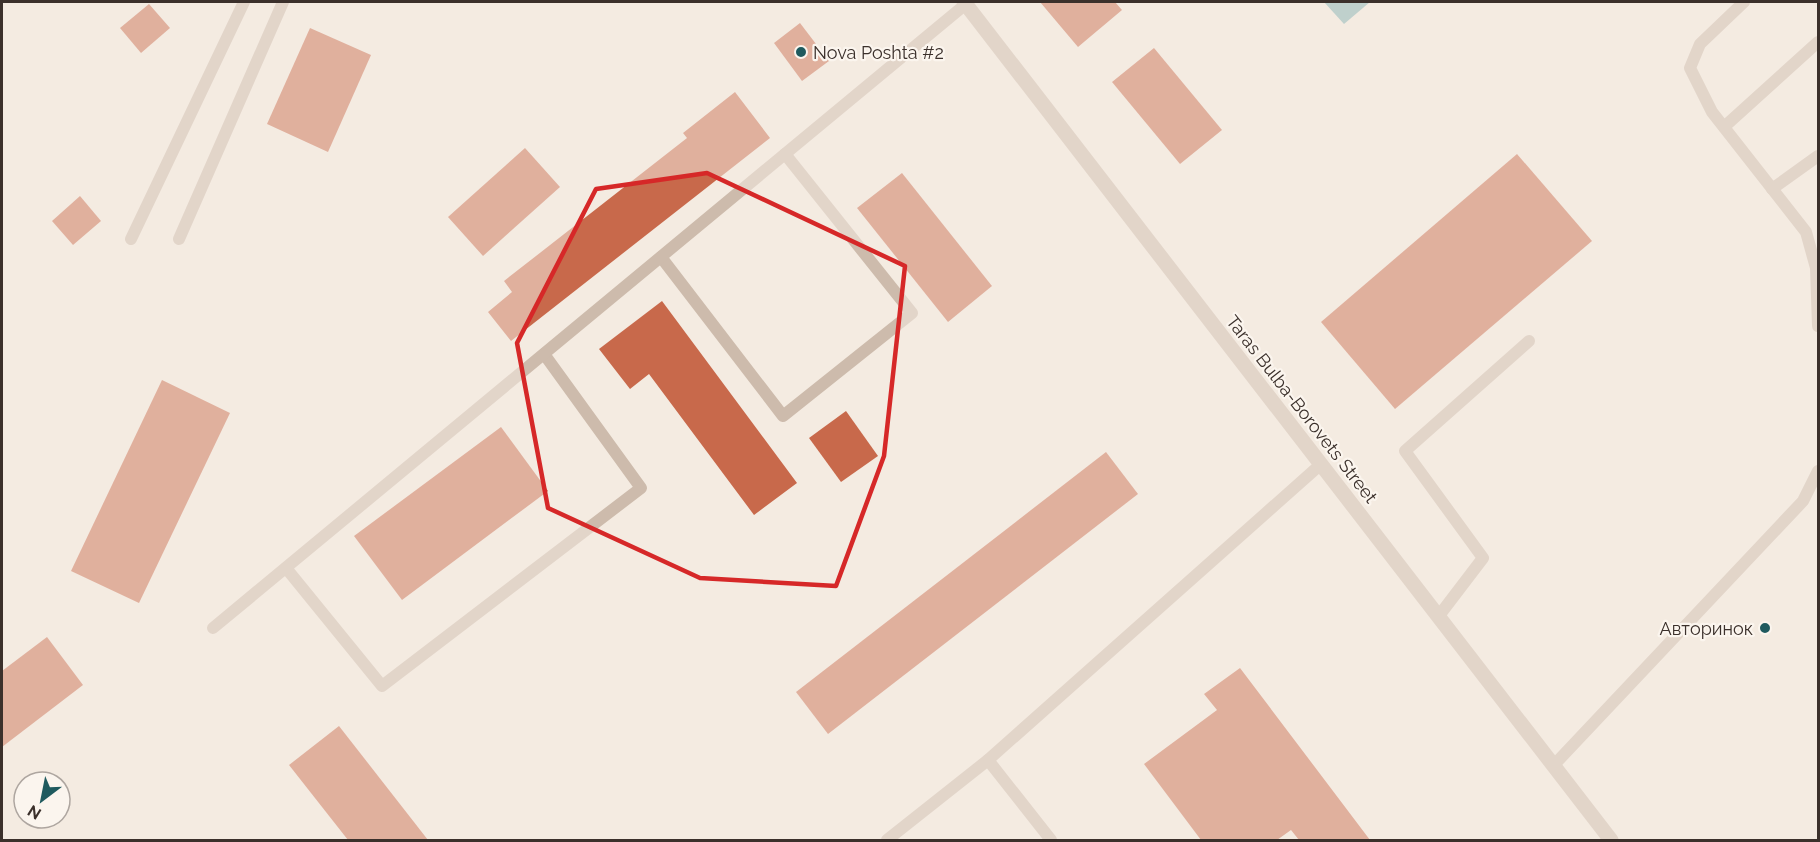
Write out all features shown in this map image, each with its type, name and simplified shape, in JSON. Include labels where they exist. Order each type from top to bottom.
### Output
[{"type":"street","name":"Taras Bulba-Borovets Street","points":[[965,3],[1611,840]]},
{"type":"lane","points":[[131,239],[244,2]]},
{"type":"lane","points":[[179,239],[283,2]]},
{"type":"lane","points":[[1744,2],[1700,44],[1690,68],[1712,112],[1806,232],[1817,267],[1818,326]]},
{"type":"lane","points":[[213,628],[965,3]]},
{"type":"lane","points":[[1724,128],[1818,42]]},
{"type":"lane","points":[[661,257],[783,416],[912,313],[785,154]]},
{"type":"lane","points":[[1772,189],[1818,156]]},
{"type":"lane","points":[[1438,617],[1483,558],[1405,451],[1529,341]]},
{"type":"lane","points":[[286,568],[382,686],[641,488],[544,354]]},
{"type":"lane","points":[[887,840],[988,760],[1320,465]]},
{"type":"lane","points":[[1554,766],[1803,501],[1818,471]]},
{"type":"lane","points":[[988,760],[1051,840]]},
{"type":"highlighted area","points":[[707,173],[905,266],[884,456],[836,586],[700,578],[548,508],[517,343],[596,189]]},
{"type":"water","points":[[1324,2],[1370,2],[1344,24]]},
{"type":"building","points":[[1040,2],[1115,2],[1122,10],[1078,47]]},
{"type":"building","points":[[149,4],[170,28],[141,53],[120,28]]},
{"type":"building","name":"Nova Poshta #2","points":[[800,23],[829,61],[802,81],[774,43]]},
{"type":"building","points":[[310,28],[371,55],[328,152],[267,124]]},
{"type":"building","points":[[1154,48],[1222,130],[1180,164],[1112,82]]},
{"type":"building","points":[[735,92],[770,138],[511,341],[488,312],[512,292],[504,281],[687,138],[683,133]]},
{"type":"building","points":[[525,148],[560,187],[483,256],[448,217]]},
{"type":"building","points":[[1517,154],[1592,241],[1395,409],[1321,322]]},
{"type":"building","points":[[902,173],[992,286],[948,322],[857,208]]},
{"type":"building","points":[[80,196],[101,221],[73,245],[52,221]]},
{"type":"building","points":[[662,301],[797,483],[754,515],[649,374],[630,389],[599,349]]},
{"type":"building","points":[[162,380],[230,413],[139,603],[71,571]]},
{"type":"building","points":[[846,411],[878,456],[841,482],[809,438]]},
{"type":"building","points":[[501,427],[548,491],[402,600],[354,536]]},
{"type":"building","points":[[1106,452],[1138,494],[828,734],[796,692]]},
{"type":"building","points":[[47,637],[83,685],[2,747],[2,671]]},
{"type":"building","points":[[1240,668],[1370,840],[1299,840],[1291,830],[1277,840],[1201,840],[1144,764],[1217,710],[1204,694]]},
{"type":"building","points":[[339,726],[428,840],[348,840],[289,765]]},
{"type":"place","name":"Nova Poshta #2","points":[[801,52]]},
{"type":"place","name":"Авторинок","points":[[1765,628]]}]
